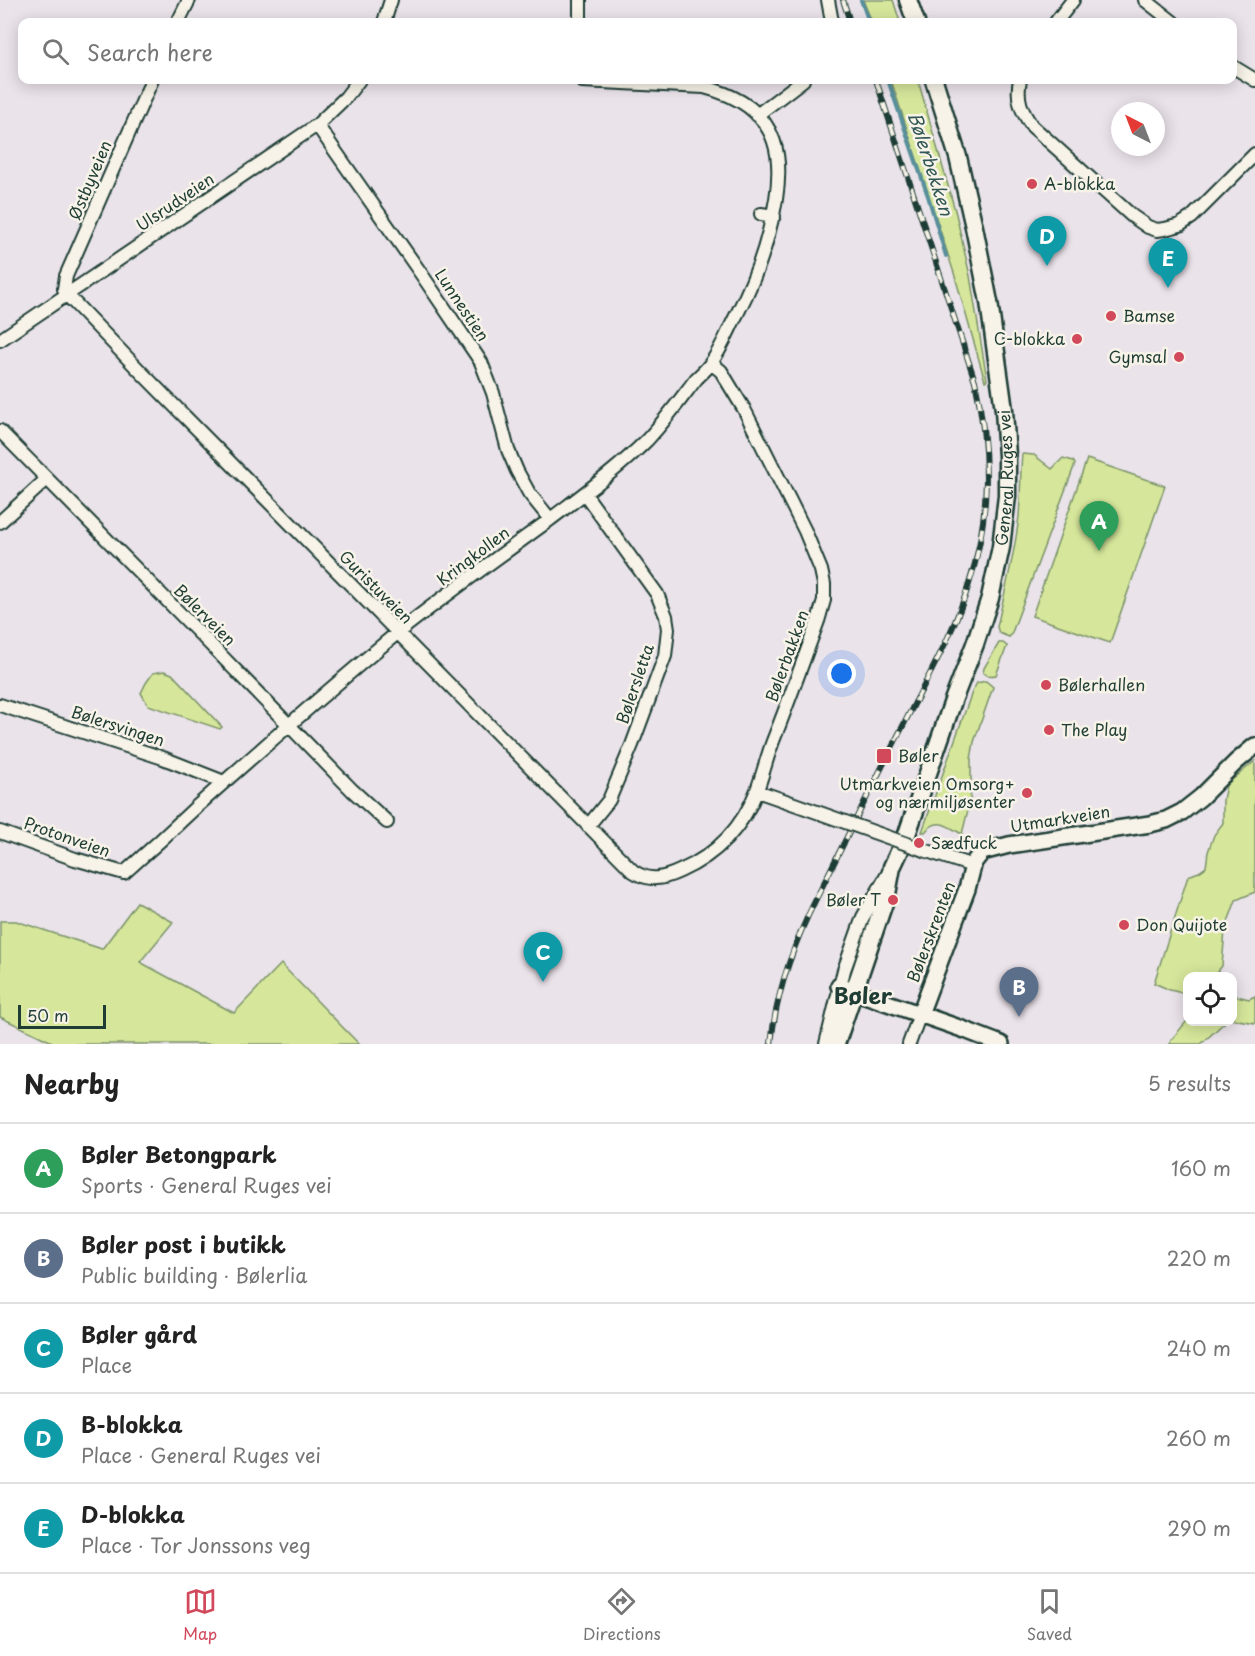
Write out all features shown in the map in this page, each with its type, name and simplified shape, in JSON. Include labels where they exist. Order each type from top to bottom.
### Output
[{"type":"main road","points":[[909,0],[915,18]]},
{"type":"main road","name":"General Ruges vei","points":[[836,1044],[847,988],[887,894],[892,867],[906,837],[987,607],[1002,547],[1007,496],[1005,410],[989,302],[974,227],[958,156],[935,84]]},
{"type":"street","points":[[180,18],[189,0]]},
{"type":"street","points":[[385,18],[391,0]]},
{"type":"street","points":[[580,0],[580,18]]},
{"type":"street","points":[[828,0],[832,18]]},
{"type":"street","points":[[1059,18],[1073,0]]},
{"type":"street","points":[[1145,0],[1168,18]]},
{"type":"street","points":[[1237,69],[1255,80]]},
{"type":"street","name":"Østbyveien","points":[[67,295],[64,289],[66,276],[150,84]]},
{"type":"street","name":"Ulsrudveien","points":[[0,340],[317,125],[356,84]]},
{"type":"street","name":"Kringkollen","points":[[124,873],[289,724],[398,633],[585,494],[646,441],[711,363],[756,273],[767,215],[780,179],[778,155],[772,134],[757,115],[737,99],[704,87],[652,84]]},
{"type":"street","points":[[757,115],[798,84]]},
{"type":"street","points":[[1019,84],[1018,100],[1032,126],[1132,216],[1157,230],[1180,225],[1192,217],[1255,154]]},
{"type":"street","name":"Lunnestien","points":[[317,125],[481,362],[493,393],[508,450],[517,471],[529,493],[550,519]]},
{"type":"street","name":"Guristuveien","points":[[67,295],[633,871],[641,877],[650,879],[673,874]]},
{"type":"street","name":"Bølerbakken","points":[[673,874],[696,864],[726,840],[744,815],[757,791],[824,600],[821,570],[805,531],[744,409],[721,371],[711,363]]},
{"type":"street","name":"Bølerveien","points":[[0,431],[352,790],[387,822]]},
{"type":"street","points":[[0,522],[47,479]]},
{"type":"street","name":"Bølersletta","points":[[585,494],[657,594],[666,616],[668,629],[665,656],[632,745],[609,800],[588,825]]},
{"type":"street","name":"Bølersvingen","points":[[0,705],[164,759],[224,782]]},
{"type":"street","name":"Utmarkveien","points":[[973,866],[979,855],[987,850],[1166,820],[1182,812],[1201,797],[1236,762],[1255,747]]},
{"type":"street","points":[[757,791],[955,862],[973,866]]},
{"type":"street","name":"Protonveien","points":[[0,832],[75,859],[124,873]]},
{"type":"street","name":"Bølerskrenten","points":[[909,1044],[967,889],[973,866]]},
{"type":"street","points":[[847,988],[1000,1044]]},
{"type":"street","name":"General Ruges vei","points":[[825,1044],[847,988]]},
{"type":"green space","points":[[863,0],[893,0],[899,18],[870,18]]},
{"type":"green space","points":[[892,84],[919,84],[956,214],[970,276],[987,380],[985,381],[954,273]]},
{"type":"green space","points":[[1022,454],[1034,455],[1052,469],[1063,458],[1075,464],[1009,637],[999,633],[997,627],[1017,530]]},
{"type":"green space","points":[[1087,459],[1165,486],[1110,643],[1032,616]]},
{"type":"green space","points":[[999,643],[1007,646],[996,675],[986,675],[983,673],[984,668]]},
{"type":"green space","points":[[164,671],[172,674],[222,727],[220,729],[148,705],[141,693],[153,673]]},
{"type":"green space","points":[[986,681],[993,687],[974,742],[971,759],[970,802],[962,834],[943,824],[934,825],[922,832],[972,692],[977,683]]},
{"type":"green space","points":[[1255,761],[1255,892],[1236,900],[1225,930],[1222,966],[1217,972],[1183,972],[1183,993],[1170,990],[1154,983],[1188,876],[1206,867],[1214,835],[1223,823],[1223,800],[1226,785]]},
{"type":"green space","points":[[137,902],[173,922],[140,962],[234,1013],[281,964],[359,1044],[56,1044],[0,1017],[0,921],[16,921],[102,949]]},
{"type":"green space","points":[[1237,996],[1249,999],[1255,996],[1255,1023],[1237,1020]]},
{"type":"green space","points":[[1183,1026],[1221,1026],[1201,1044],[1170,1044]]},
{"type":"waterway","name":"Bølerbekken","points":[[861,0],[868,18]]},
{"type":"waterway","name":"Bølerbekken","points":[[889,84],[946,256]]},
{"type":"railway","points":[[843,0],[849,18]]},
{"type":"railway","points":[[771,1044],[781,988],[800,934],[956,620],[976,559],[985,508],[983,432],[975,381],[877,84]]},
{"type":"place","name":"A-blokka","points":[[1032,184]]},
{"type":"place","name":"B-blokka","points":[[1047,266]]},
{"type":"place","name":"D-blokka","points":[[1168,288]]},
{"type":"place","name":"Bamse","points":[[1111,316]]},
{"type":"place","name":"C-blokka","points":[[1077,339]]},
{"type":"place","name":"Gymsal","points":[[1179,357]]},
{"type":"place","name":"Bøler Betongpark","points":[[1099,551]]},
{"type":"place","name":"Bølerhallen","points":[[1046,685]]},
{"type":"place","name":"The Play","points":[[1049,730]]},
{"type":"place","name":"Bøler","points":[[884,756]]},
{"type":"place","name":"Utmarkveien Omsorg+ og nærmiljøsenter","points":[[1027,793]]},
{"type":"place","name":"Sædfuck","points":[[919,843]]},
{"type":"place","name":"Bøler T","points":[[893,900]]},
{"type":"place","name":"Don Quijote","points":[[1124,925]]},
{"type":"place","name":"Bøler gård","points":[[543,982]]},
{"type":"place","name":"Bøler post i butikk","points":[[1019,1017]]},
{"type":"district","name":"Bøler","points":[[863,996]]}]
